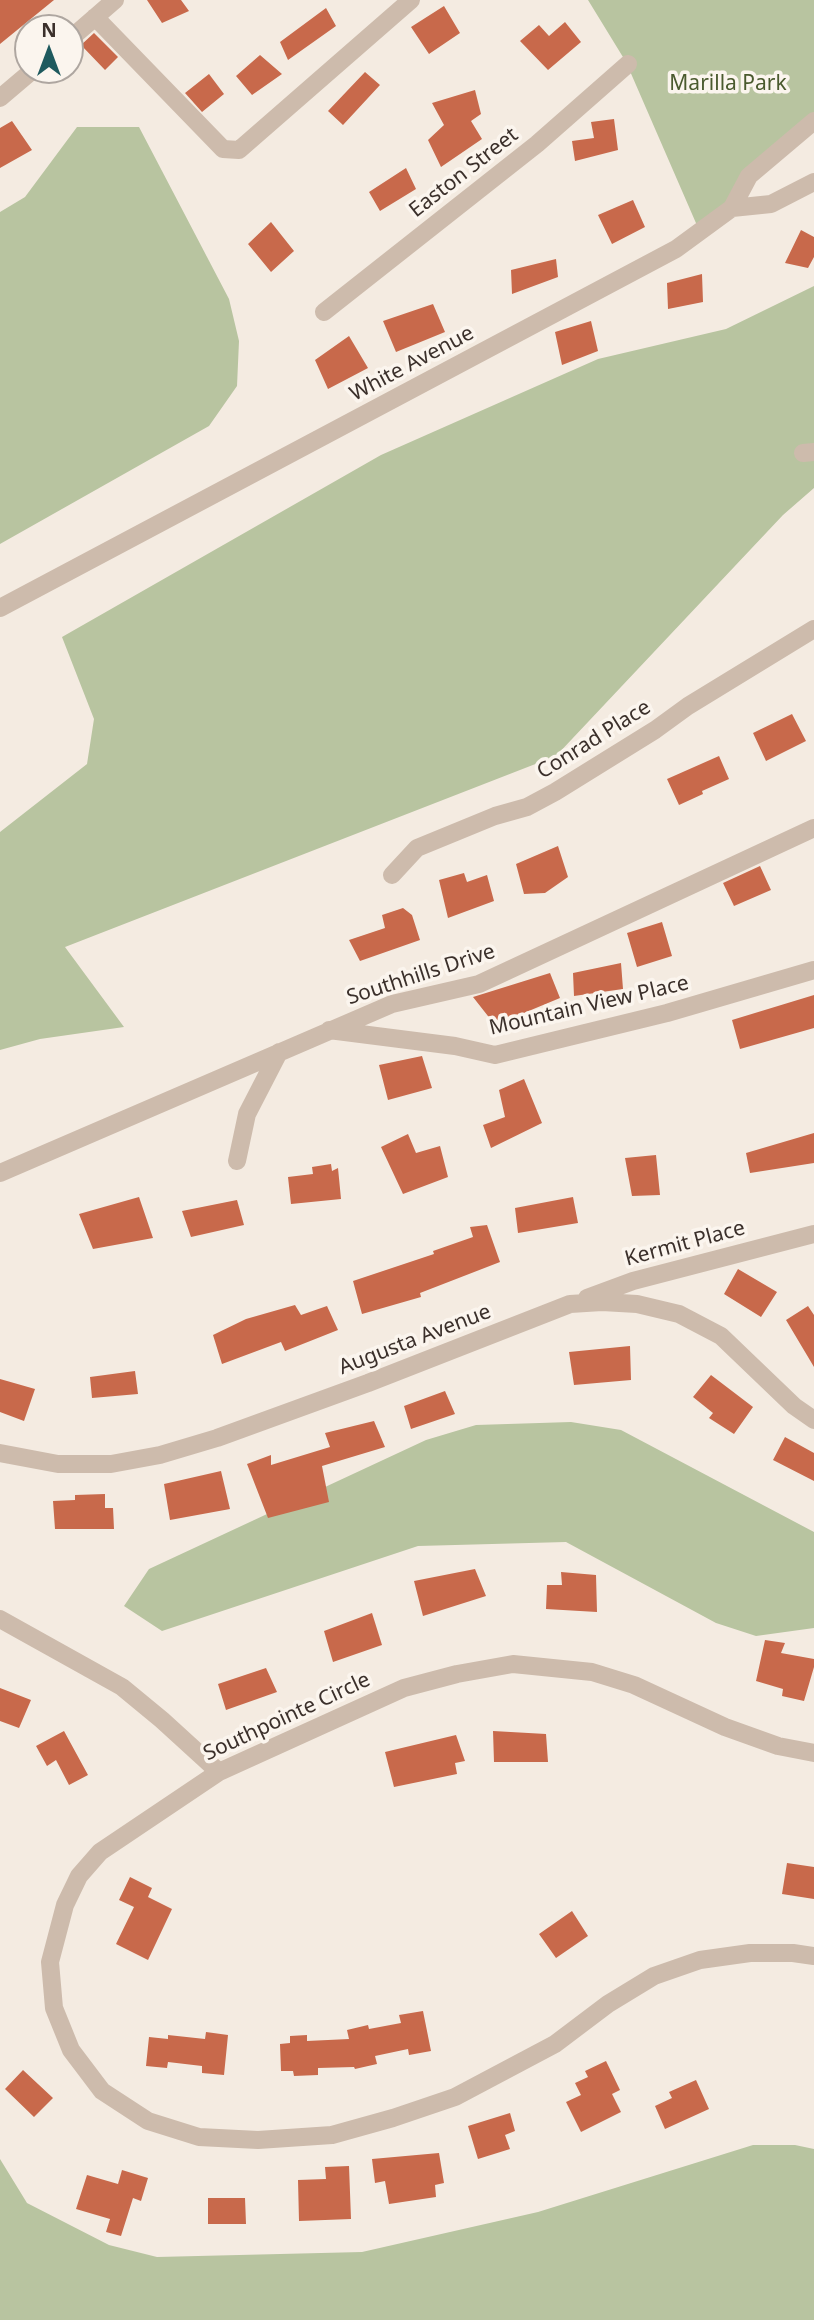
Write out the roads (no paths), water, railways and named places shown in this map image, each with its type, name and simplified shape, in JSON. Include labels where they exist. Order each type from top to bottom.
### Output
[{"type":"street","points":[[84,26],[115,0]]},
{"type":"street","points":[[95,17],[223,149],[239,150],[411,0]]},
{"type":"street","name":"Easton Street","points":[[324,312],[537,144],[628,64]]},
{"type":"street","points":[[0,98],[16,84]]},
{"type":"street","name":"White Avenue","points":[[0,608],[676,249],[732,208],[749,176],[814,121]]},
{"type":"street","points":[[732,208],[771,204],[814,182]]},
{"type":"street","name":"Conrad Place","points":[[392,874],[417,848],[495,816],[527,807],[555,792],[814,629]]},
{"type":"street","name":"Southhills Drive","points":[[0,1173],[392,1004],[479,984],[814,828]]},
{"type":"street","name":"Mountain View Place","points":[[329,1030],[456,1046],[495,1055],[667,1013],[814,970]]},
{"type":"street","points":[[237,1161],[247,1114],[279,1052]]},
{"type":"street","name":"Kermit Place","points":[[570,1304],[633,1281],[814,1234]]},
{"type":"street","name":"Augusta Avenue","points":[[0,1453],[58,1464],[111,1464],[160,1455],[217,1438],[342,1392],[570,1304],[602,1301],[637,1304],[679,1314],[721,1336],[794,1406],[814,1420]]},
{"type":"street","points":[[0,1619],[122,1687],[219,1772]]},
{"type":"street","name":"Southpointe Circle","points":[[814,1753],[778,1746],[725,1727],[634,1685],[592,1672],[513,1664],[457,1674],[404,1688],[219,1772],[100,1852],[79,1876],[65,1905],[50,1962],[54,2008],[71,2050],[102,2091],[148,2121],[199,2137],[258,2140],[332,2134],[393,2118],[454,2097],[555,2044],[608,2004],[654,1976],[700,1960],[750,1953],[814,1956]]},
{"type":"park label","name":"Marilla Park","points":[[728,84]]}]
